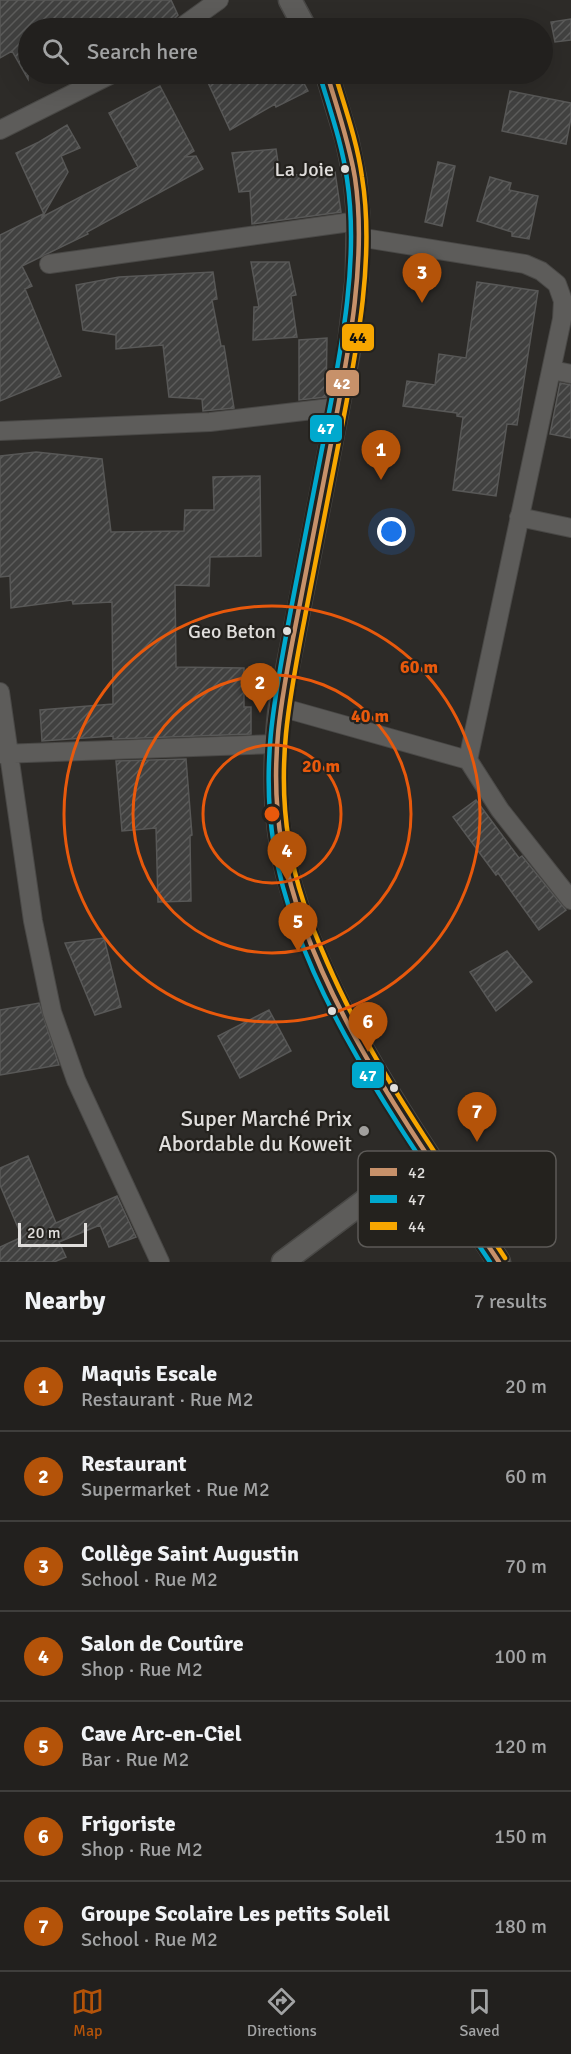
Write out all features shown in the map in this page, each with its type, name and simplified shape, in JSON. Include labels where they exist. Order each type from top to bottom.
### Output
[{"type":"street","points":[[194,18],[219,0]]},
{"type":"street","points":[[290,0],[300,18]]},
{"type":"street","points":[[0,130],[92,84]]},
{"type":"street","points":[[330,84],[353,169],[358,229],[354,300],[348,355],[280,707],[276,744],[278,809],[282,846],[290,885],[312,950],[340,1008],[425,1151]]},
{"type":"street","points":[[49,264],[358,229],[525,264],[541,271],[557,284],[563,301],[562,319],[468,760]]},
{"type":"street","points":[[552,370],[571,374]]},
{"type":"street","points":[[0,430],[210,422],[338,407]]},
{"type":"street","points":[[519,517],[571,528]]},
{"type":"street","points":[[0,692],[4,754],[33,921],[52,1012],[75,1080],[160,1262]]},
{"type":"street","points":[[280,707],[468,760],[501,810],[571,897]]},
{"type":"street","points":[[4,754],[276,744]]},
{"type":"street","points":[[283,1262],[358,1206]]},
{"type":"street","points":[[489,1247],[499,1262]]},
{"type":"building","points":[[0,0],[171,0],[178,15],[175,18],[18,18],[18,62],[12,51],[0,58]]},
{"type":"building","points":[[571,19],[571,40],[555,42],[553,22]]},
{"type":"building","points":[[209,84],[304,84],[308,91],[276,107],[275,104],[230,130]]},
{"type":"building","points":[[160,86],[194,151],[184,157],[196,156],[203,169],[87,232],[88,234],[22,266],[32,286],[25,289],[61,376],[0,401],[0,235],[43,214],[42,217],[138,167],[109,113]]},
{"type":"building","points":[[510,91],[571,103],[571,118],[566,144],[502,131]]},
{"type":"building","points":[[67,125],[80,148],[61,156],[68,172],[44,214],[16,153]]},
{"type":"building","points":[[276,149],[280,176],[335,172],[341,212],[252,224],[250,191],[239,192],[232,153]]},
{"type":"building","points":[[438,162],[455,166],[442,226],[425,222]]},
{"type":"building","points":[[490,177],[511,183],[509,190],[538,196],[529,239],[512,236],[512,232],[477,221]]},
{"type":"building","points":[[251,262],[289,262],[296,295],[291,296],[297,337],[253,340],[254,307],[259,307]]},
{"type":"building","points":[[213,272],[217,299],[212,300],[221,346],[224,346],[234,408],[203,411],[202,399],[169,397],[163,345],[116,349],[116,335],[83,330],[76,285],[119,277]]},
{"type":"building","points":[[477,282],[538,291],[517,425],[507,424],[496,496],[453,490],[463,417],[457,416],[457,413],[403,406],[407,381],[435,385],[439,354],[466,358]]},
{"type":"building","points":[[327,338],[326,397],[299,400],[299,340]]},
{"type":"building","points":[[560,383],[571,385],[571,438],[550,434]]},
{"type":"building","points":[[36,452],[102,459],[111,532],[184,531],[185,510],[214,510],[213,477],[260,476],[261,556],[210,557],[209,586],[175,585],[176,667],[244,668],[244,707],[251,707],[251,734],[113,739],[113,736],[42,741],[40,710],[113,704],[112,602],[73,604],[72,600],[11,608],[10,576],[0,577],[0,456]]},
{"type":"building","points":[[186,759],[192,835],[190,836],[191,901],[158,902],[156,828],[122,831],[116,761]]},
{"type":"building","points":[[476,800],[519,858],[522,856],[566,910],[539,930],[498,873],[496,875],[453,817]]},
{"type":"building","points":[[104,938],[121,1007],[95,1015],[65,943]]},
{"type":"building","points":[[507,951],[532,982],[496,1011],[470,972]]},
{"type":"building","points":[[39,1003],[59,1065],[0,1075],[0,1010]]},
{"type":"building","points":[[269,1010],[291,1051],[240,1078],[218,1036]]},
{"type":"building","points":[[28,1156],[56,1223],[117,1196],[136,1237],[109,1247],[100,1225],[59,1242],[66,1257],[54,1262],[0,1262],[0,1247],[22,1237],[0,1185],[0,1168]]},
{"type":"transit line","name":"47","points":[[322,84],[339,140],[347,179],[350,209],[350,271],[338,364],[275,697],[269,755],[270,815],[274,846],[287,901],[306,955],[361,1063],[415,1151]]},
{"type":"transit line","name":"42","points":[[330,84],[355,178],[358,208],[358,271],[345,367],[283,696],[277,754],[278,814],[282,845],[295,900],[315,955],[340,1009],[370,1063],[424,1151]]},
{"type":"transit line","name":"44","points":[[338,84],[354,138],[362,177],[365,207],[365,270],[353,365],[291,694],[285,752],[285,811],[299,888],[327,962],[365,1039],[434,1151]]},
{"type":"transit line","name":"47","points":[[480,1247],[490,1262]]},
{"type":"transit line","name":"42","points":[[489,1247],[499,1262]]},
{"type":"transit line","name":"44","points":[[498,1247],[505,1258]]},
{"type":"place","name":"La Joie","points":[[345,169]]},
{"type":"place","name":"Collège Saint Augustin","points":[[422,303]]},
{"type":"place","name":"Maquis Escale","points":[[381,480]]},
{"type":"place","name":"Geo Beton","points":[[287,631]]},
{"type":"place","name":"Restaurant","points":[[260,713]]},
{"type":"place","name":"Salon de Coutûre","points":[[287,881]]},
{"type":"place","name":"Cave Arc-en-Ciel","points":[[298,952]]},
{"type":"place","name":"Frigoriste","points":[[368,1052]]},
{"type":"place","name":"Super Marché Prix Abordable du Koweit","points":[[364,1131]]},
{"type":"place","name":"Groupe Scolaire Les petits Soleil","points":[[477,1142]]}]
